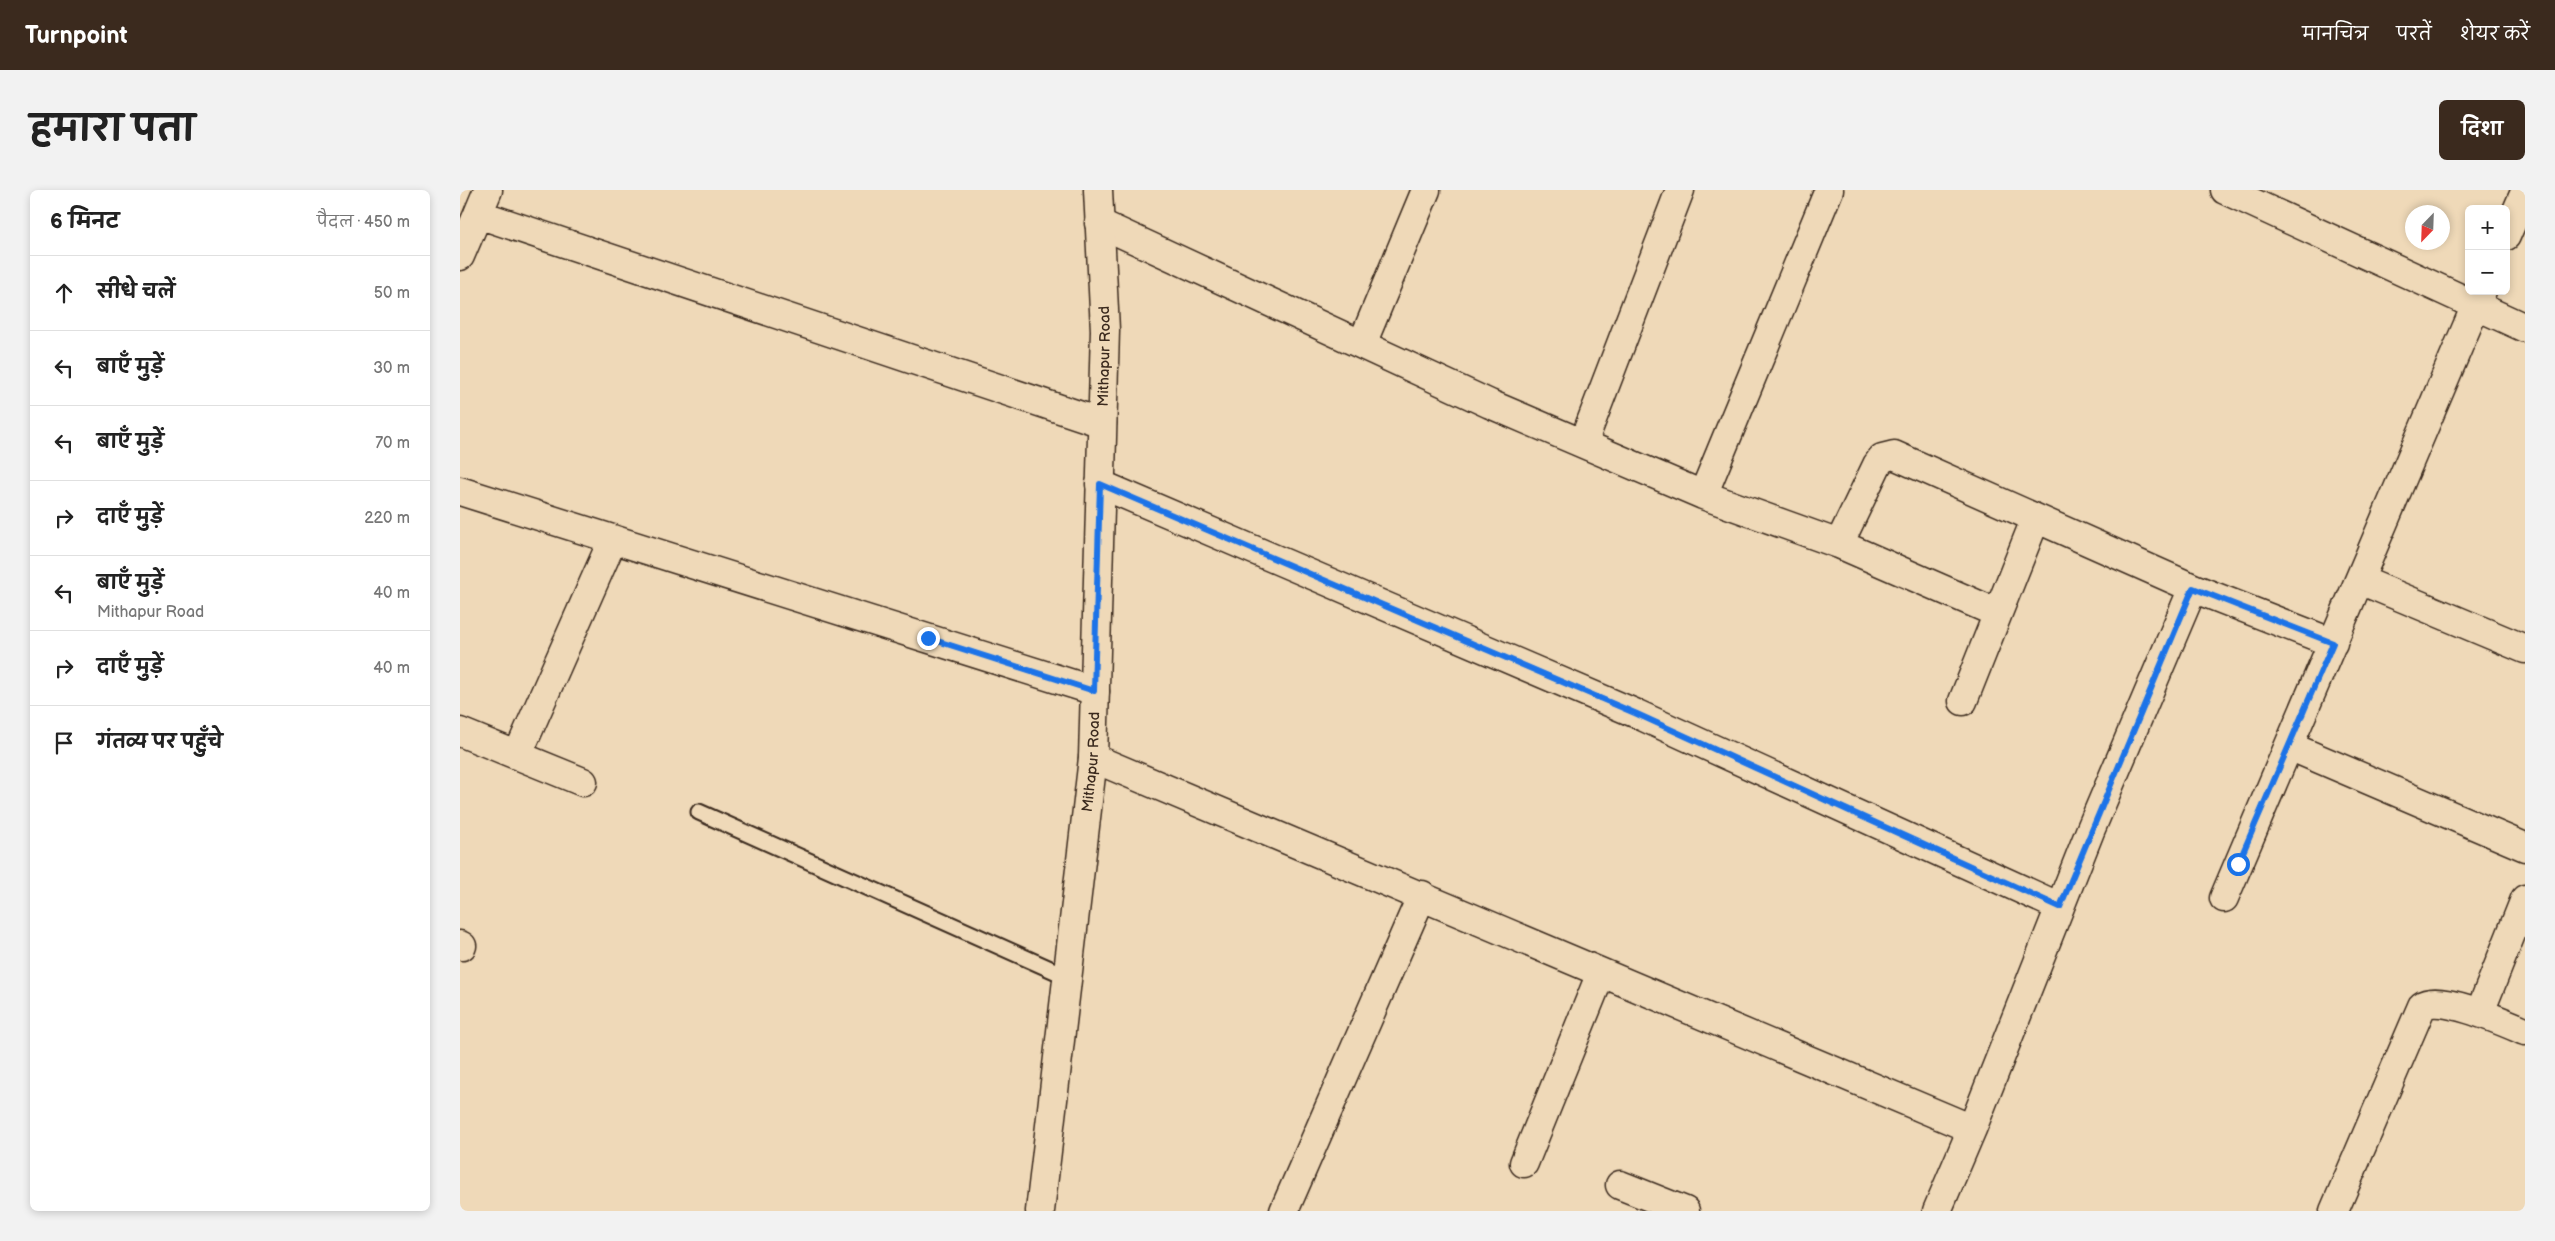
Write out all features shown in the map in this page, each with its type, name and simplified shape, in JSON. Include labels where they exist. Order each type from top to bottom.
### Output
[{"type":"street","name":"Mithapur Road","points":[[1040,1211],[1093,758],[1105,330],[1098,190]]},
{"type":"street","points":[[1362,344],[1426,190]]},
{"type":"street","points":[[1583,444],[1680,190]]},
{"type":"street","points":[[1703,495],[1829,190]]},
{"type":"street","points":[[2224,190],[2479,298],[2525,328]]},
{"type":"street","points":[[2510,227],[2525,192]]},
{"type":"street","points":[[460,256],[483,202],[1102,423]]},
{"type":"street","points":[[1099,223],[1583,444],[1703,495],[1839,544],[1997,613]]},
{"type":"street","points":[[2224,898],[2479,298]]},
{"type":"street","points":[[1839,544],[1877,465],[1887,456],[1894,455],[2035,520],[2193,588],[2333,643]]},
{"type":"street","points":[[1100,484],[1637,714],[2060,907]]},
{"type":"street","points":[[460,491],[1094,691]]},
{"type":"street","points":[[1963,701],[2035,520]]},
{"type":"street","points":[[518,754],[613,539]]},
{"type":"street","points":[[2360,580],[2525,649]]},
{"type":"street","points":[[1937,1211],[1972,1129],[2060,907],[2193,588]]},
{"type":"street","points":[[460,732],[583,782]]},
{"type":"street","points":[[2289,746],[2525,847]]},
{"type":"street","points":[[1093,758],[1422,895],[1601,973],[1972,1129]]},
{"type":"street","points":[[1284,1211],[1422,895]]},
{"type":"street","points":[[2480,1012],[2525,899]]},
{"type":"street","points":[[1524,1163],[1601,973]]},
{"type":"street","points":[[2334,1211],[2420,1008],[2424,1004],[2432,1002],[2480,1012],[2525,1031]]},
{"type":"street","points":[[1620,1185],[1685,1211]]},
{"type":"lane","points":[[699,812],[1066,976]]},
{"type":"route","points":[[928,638],[1094,691],[1100,484],[1637,714],[2060,907],[2090,831],[2193,588],[2333,643],[2238,864]]}]
